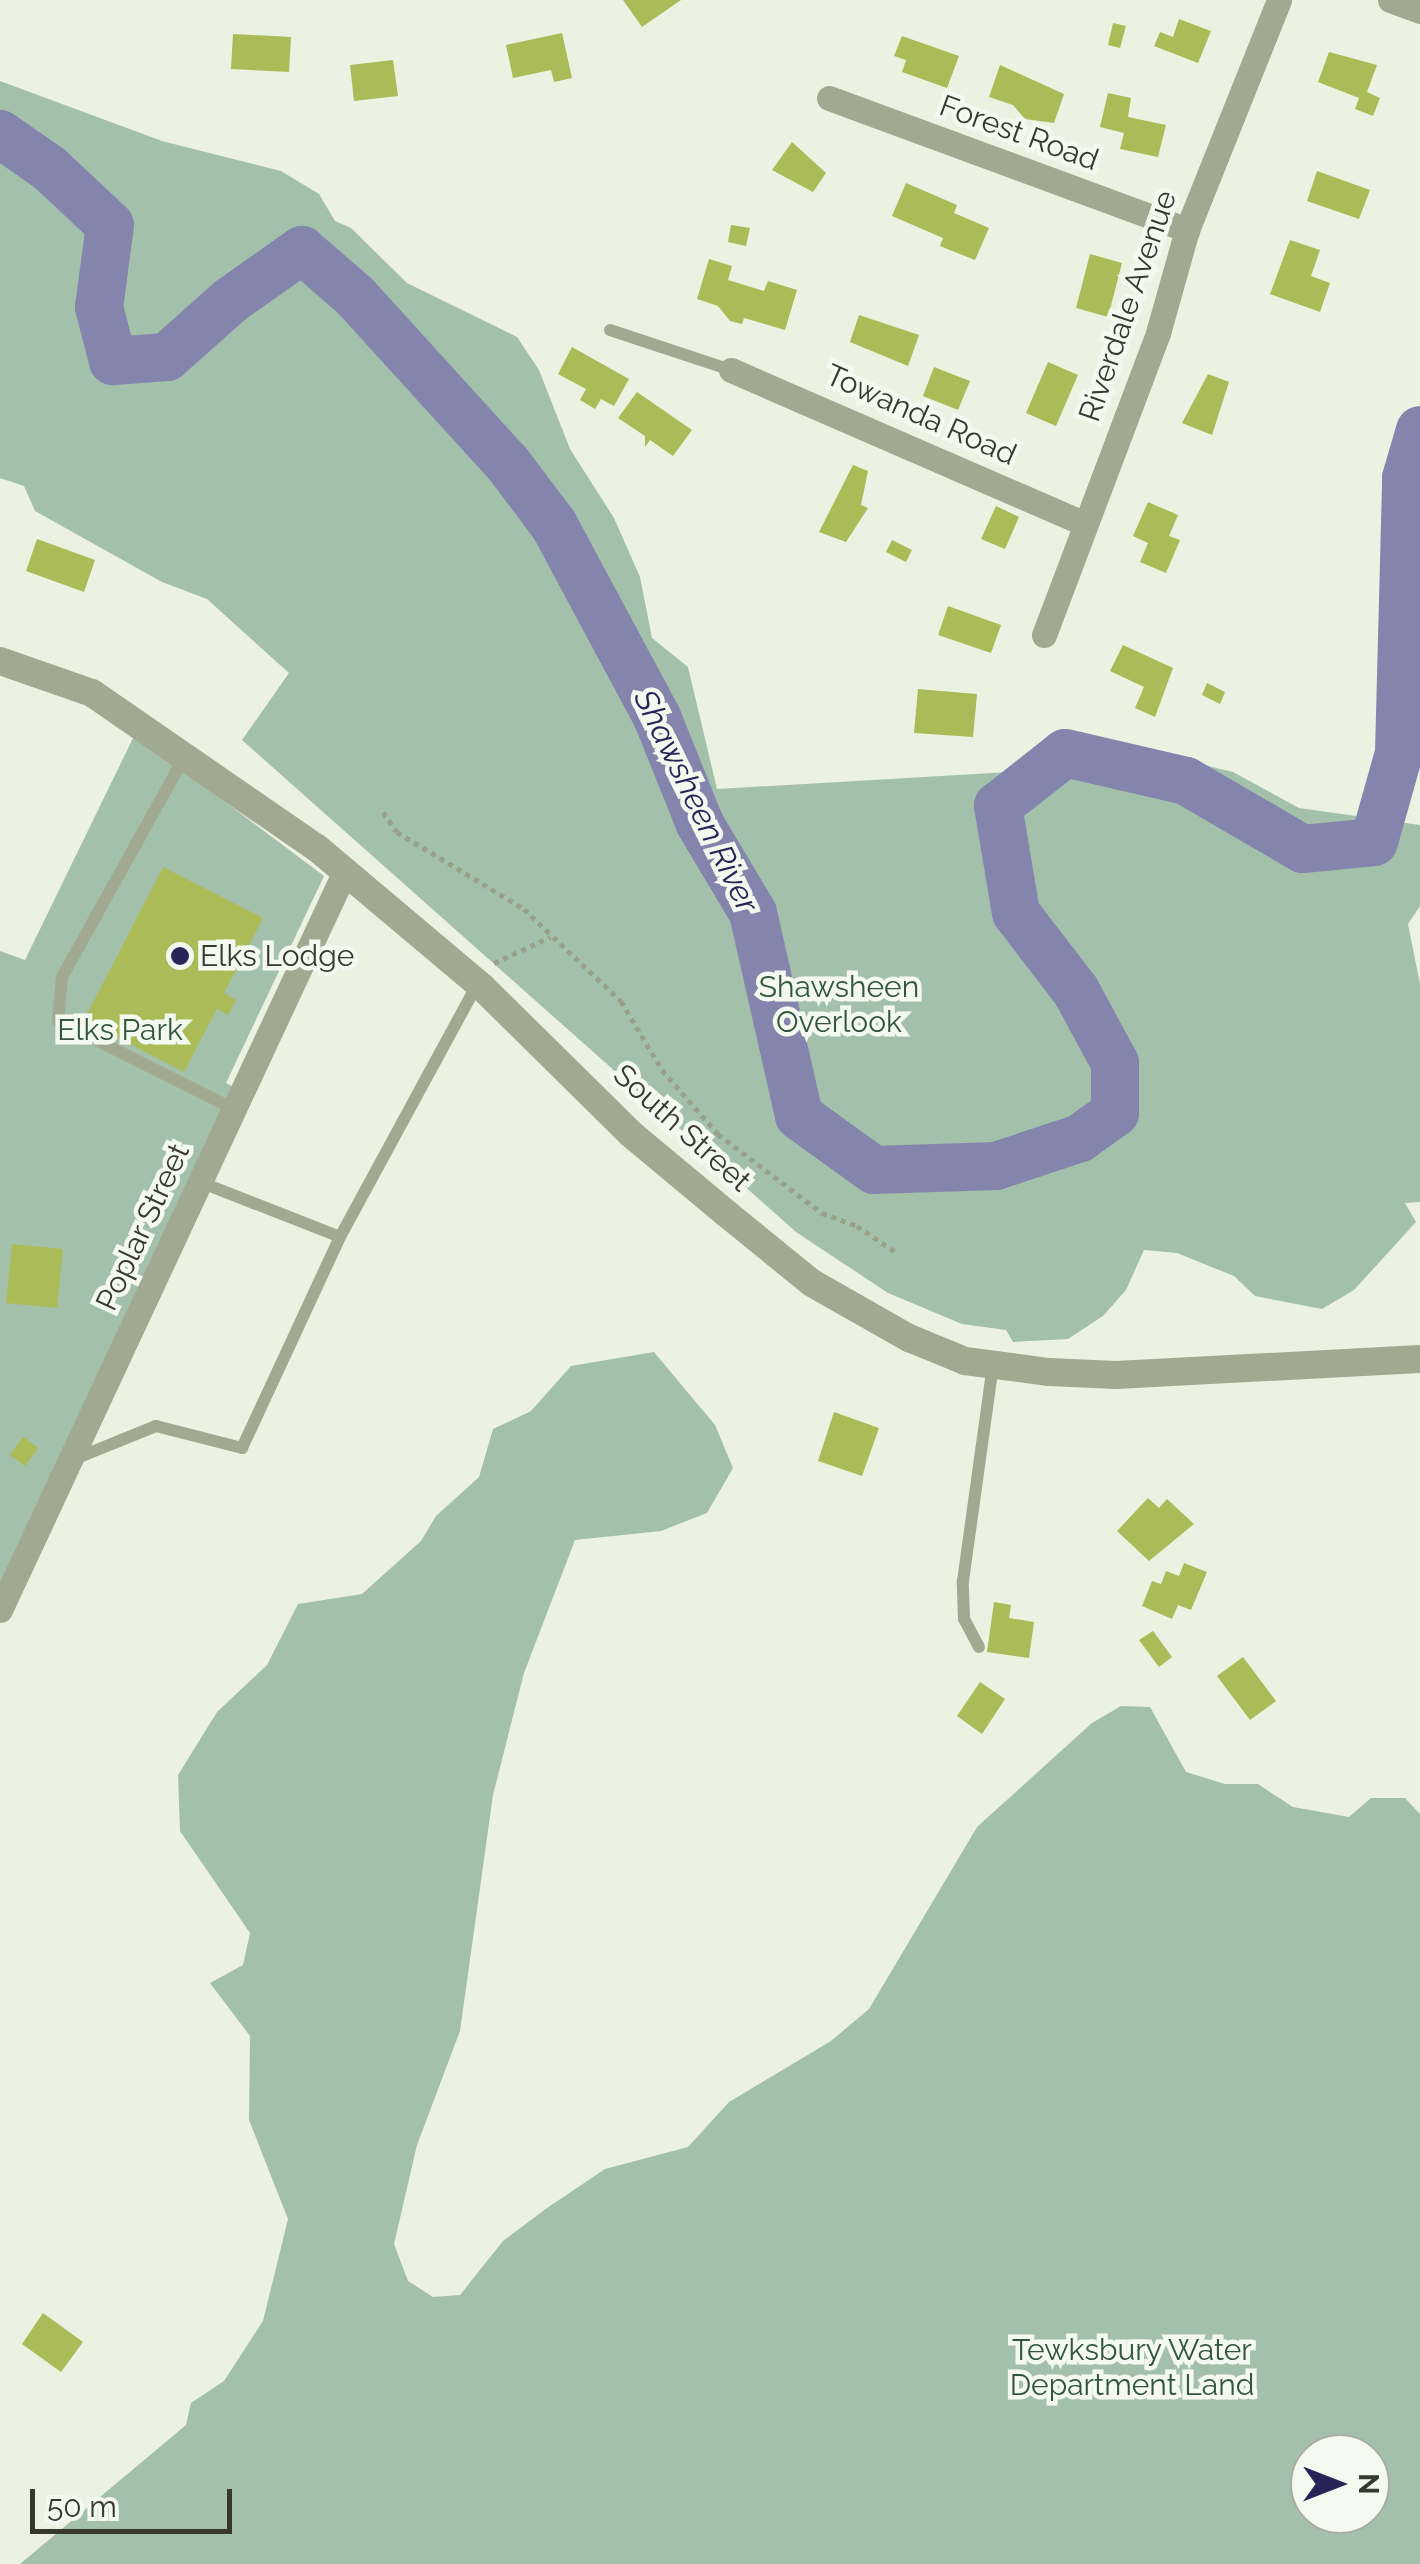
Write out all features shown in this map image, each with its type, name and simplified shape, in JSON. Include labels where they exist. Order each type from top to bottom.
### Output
[{"type":"street","name":"Riverdale Avenue","points":[[1044,635],[1083,523],[1158,333],[1187,230],[1279,0]]},
{"type":"street","points":[[1390,0],[1420,11]]},
{"type":"street","name":"Forest Road","points":[[829,98],[1187,230]]},
{"type":"street","name":"Towanda Road","points":[[731,370],[1083,523]]},
{"type":"street","name":"South Street","points":[[0,662],[92,693],[186,754],[345,871],[478,984],[631,1134],[812,1283],[909,1338],[993,1365],[1116,1375],[1420,1359]]},
{"type":"street","name":"Poplar Street","points":[[0,1610],[345,871]]},
{"type":"lane","points":[[610,330],[731,370]]},
{"type":"lane","points":[[186,754],[62,977],[58,1021],[234,1109]]},
{"type":"lane","points":[[70,1461],[156,1426],[242,1448],[340,1236],[478,984]]},
{"type":"lane","points":[[200,1182],[340,1236]]},
{"type":"lane","points":[[979,1647],[964,1619],[963,1581],[993,1365]]},
{"type":"path","points":[[383,812],[397,832],[502,892],[620,1001],[662,1070],[718,1134],[822,1213],[856,1226],[897,1253]]},
{"type":"path","points":[[478,984],[488,966],[550,937]]},
{"type":"green space","name":"Shawsheen Overlook","points":[[0,81],[162,141],[281,171],[319,194],[335,221],[351,228],[407,283],[517,337],[539,370],[570,449],[614,518],[640,577],[652,638],[688,667],[717,789],[1009,772],[1108,742],[1233,772],[1299,808],[1420,825],[1420,906],[1408,924],[1420,984],[1420,1202],[1405,1203],[1416,1222],[1354,1290],[1322,1309],[1255,1296],[1234,1276],[1177,1253],[1144,1250],[1126,1290],[1103,1316],[1068,1339],[1013,1342],[1006,1330],[962,1324],[888,1293],[796,1232],[242,740],[289,673],[207,599],[162,582],[35,511],[24,486],[0,478]]},
{"type":"green space","name":"Elks Park","points":[[135,734],[324,876],[226,1083],[242,1092],[0,1591],[0,951],[25,960]]},
{"type":"green space","name":"Tewksbury Water Department Land","points":[[654,1352],[715,1425],[733,1468],[707,1513],[661,1531],[575,1540],[524,1673],[493,1795],[460,2031],[417,2145],[394,2244],[408,2281],[433,2297],[460,2295],[503,2241],[547,2208],[605,2169],[688,2147],[729,2102],[831,2041],[869,2009],[977,1827],[1092,1723],[1121,1706],[1150,1707],[1186,1772],[1225,1784],[1258,1784],[1293,1807],[1349,1817],[1371,1798],[1405,1798],[1420,1814],[1420,2564],[20,2564],[186,2425],[191,2403],[224,2381],[263,2321],[288,2219],[249,2120],[250,2036],[210,1983],[243,1965],[250,1933],[180,1831],[178,1775],[217,1712],[267,1665],[298,1604],[362,1594],[421,1541],[436,1516],[479,1477],[493,1429],[531,1411],[571,1366]]},
{"type":"building","points":[[623,0],[681,0],[642,27]]},
{"type":"building","points":[[1179,19],[1211,31],[1198,63],[1154,46],[1160,32],[1173,37]]},
{"type":"building","points":[[1113,23],[1126,26],[1120,48],[1108,45]]},
{"type":"building","points":[[562,33],[572,78],[554,82],[551,70],[513,78],[506,45]]},
{"type":"building","points":[[233,34],[291,37],[289,72],[231,69]]},
{"type":"building","points":[[902,36],[959,56],[947,88],[902,72],[906,60],[894,56]]},
{"type":"building","points":[[1329,52],[1377,65],[1367,92],[1380,98],[1373,116],[1355,109],[1359,98],[1318,82]]},
{"type":"building","points":[[393,60],[398,96],[354,101],[350,65]]},
{"type":"building","points":[[1000,65],[1064,94],[1054,123],[1025,119],[1013,105],[989,97]]},
{"type":"building","points":[[1108,93],[1131,98],[1128,117],[1166,125],[1158,157],[1120,149],[1124,133],[1100,127]]},
{"type":"building","points":[[792,142],[826,173],[813,192],[772,170]]},
{"type":"building","points":[[1317,171],[1370,190],[1359,219],[1307,201]]},
{"type":"building","points":[[906,183],[957,205],[954,213],[989,228],[975,260],[940,246],[943,238],[892,216]]},
{"type":"building","points":[[731,225],[750,228],[746,246],[728,242]]},
{"type":"building","points":[[1290,240],[1320,250],[1311,276],[1330,283],[1320,312],[1270,294]]},
{"type":"building","points":[[1090,254],[1122,263],[1108,317],[1076,308]]},
{"type":"building","points":[[709,259],[732,266],[728,280],[764,291],[768,281],[797,290],[785,330],[744,318],[742,324],[730,321],[718,306],[697,299]]},
{"type":"building","points":[[859,315],[919,335],[908,366],[850,342]]},
{"type":"building","points":[[572,347],[629,379],[614,406],[601,399],[595,409],[580,400],[586,389],[558,374]]},
{"type":"building","points":[[1048,362],[1078,375],[1056,426],[1026,413]]},
{"type":"building","points":[[934,367],[970,381],[958,410],[923,396]]},
{"type":"building","points":[[1208,374],[1229,382],[1212,435],[1182,423]]},
{"type":"building","points":[[637,392],[692,430],[673,456],[650,440],[645,447],[645,436],[618,418]]},
{"type":"building","points":[[853,465],[868,471],[861,505],[868,508],[846,542],[819,532]]},
{"type":"building","points":[[1148,502],[1178,515],[1169,536],[1180,540],[1166,573],[1140,562],[1148,543],[1133,536]]},
{"type":"building","points":[[996,506],[1019,517],[1005,549],[981,539]]},
{"type":"building","points":[[37,539],[95,560],[84,592],[26,571]]},
{"type":"building","points":[[892,540],[912,550],[906,562],[886,552]]},
{"type":"building","points":[[948,606],[1001,625],[991,653],[938,635]]},
{"type":"building","points":[[1123,645],[1173,668],[1155,717],[1135,708],[1144,687],[1110,671]]},
{"type":"building","points":[[1207,683],[1225,692],[1220,704],[1202,695]]},
{"type":"building","points":[[918,689],[977,694],[973,737],[914,733]]},
{"type":"building","name":"Elks Lodge","points":[[163,867],[263,918],[224,993],[236,1000],[228,1015],[217,1009],[184,1072],[84,1020]]},
{"type":"building","points":[[12,1244],[63,1249],[57,1308],[6,1303]]},
{"type":"building","points":[[834,1412],[879,1428],[862,1476],[818,1461]]},
{"type":"building","points":[[23,1437],[38,1448],[25,1466],[10,1455]]},
{"type":"building","points":[[1148,1498],[1159,1508],[1167,1499],[1194,1524],[1149,1561],[1117,1531]]},
{"type":"building","points":[[1184,1563],[1207,1572],[1191,1610],[1178,1605],[1172,1619],[1142,1606],[1152,1581],[1161,1584],[1166,1571],[1179,1576]]},
{"type":"building","points":[[994,1602],[1011,1605],[1009,1618],[1034,1622],[1029,1658],[987,1652]]},
{"type":"building","points":[[1153,1631],[1172,1657],[1159,1667],[1139,1640]]},
{"type":"building","points":[[1243,1657],[1276,1701],[1250,1720],[1217,1676]]},
{"type":"building","points":[[980,1682],[1005,1699],[982,1734],[957,1716]]},
{"type":"building","points":[[43,2313],[83,2342],[61,2372],[22,2344]]},
{"type":"waterway","name":"Shawsheen River","points":[[0,134],[49,168],[110,225],[99,307],[113,361],[167,357],[231,300],[302,250],[355,296],[508,464],[554,525],[657,717],[700,824],[753,913],[799,1116],[874,1170],[996,1166],[1080,1138],[1115,1113],[1115,1063],[1076,991],[1016,913],[998,806],[1065,753],[1186,781],[1303,849],[1374,842],[1399,753],[1406,478],[1420,430]]},
{"type":"place","name":"Elks Lodge","points":[[180,956]]}]
